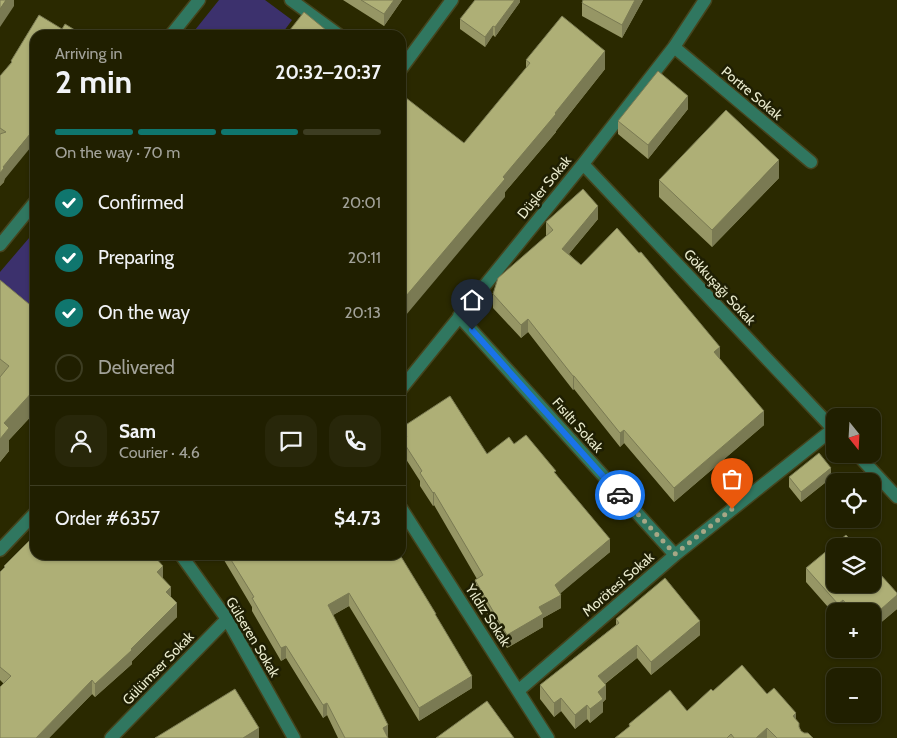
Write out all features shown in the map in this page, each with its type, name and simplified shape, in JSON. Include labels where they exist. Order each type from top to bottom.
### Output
[{"type":"street","points":[[174,30],[199,0]]},
{"type":"street","points":[[291,0],[333,30]]},
{"type":"street","points":[[406,62],[452,0]]},
{"type":"street","name":"Düşler Sokak","points":[[406,383],[583,164],[674,47],[705,0]]},
{"type":"street","name":"Portre Sokak","points":[[674,47],[811,162]]},
{"type":"street","name":"Gökkuşağı Sokak","points":[[583,164],[826,422]]},
{"type":"street","points":[[0,245],[30,208]]},
{"type":"street","name":"Fısıltı Sokak","points":[[459,316],[675,554]]},
{"type":"street","name":"Morötesi Sokak","points":[[518,691],[675,554],[826,436]]},
{"type":"street","points":[[865,463],[897,497]]},
{"type":"street","name":"Yıldız Sokak","points":[[406,516],[548,738]]},
{"type":"street","points":[[0,550],[30,518]]},
{"type":"street","name":"Gülseren Sokak","points":[[186,560],[227,619],[294,738]]},
{"type":"street","name":"Gülümser Sokak","points":[[111,738],[227,619]]},
{"type":"shaded area","points":[[219,0],[265,0],[292,20],[285,30],[195,30]]},
{"type":"shaded area","points":[[30,237],[30,307],[0,281],[0,272]]},
{"type":"building","points":[[0,0],[6,0],[0,9]]},
{"type":"building","points":[[361,0],[394,0],[384,14]]},
{"type":"building","points":[[475,0],[515,0],[485,37],[460,19]]},
{"type":"building","points":[[583,0],[635,0],[622,25],[582,3]]},
{"type":"building","points":[[304,12],[326,30],[290,30]]},
{"type":"building","points":[[39,15],[62,29],[65,24],[75,30],[30,30],[30,134],[0,173],[0,134],[6,132],[0,128],[0,76]]},
{"type":"building","points":[[562,16],[605,51],[556,114],[503,177],[505,179],[406,296],[406,98],[464,143],[530,63],[526,60]]},
{"type":"building","points":[[658,71],[688,96],[648,145],[618,121]]},
{"type":"building","points":[[726,110],[779,160],[712,230],[659,180]]},
{"type":"building","points":[[583,189],[598,206],[562,249],[581,265],[617,228],[639,253],[641,252],[720,347],[714,352],[764,411],[674,488],[624,430],[620,433],[528,319],[521,325],[493,294],[498,278],[553,230],[546,222]]},
{"type":"building","points":[[0,280],[30,305],[30,394],[4,423],[9,428],[0,439],[0,377],[9,366],[0,359]]},
{"type":"building","points":[[450,396],[487,454],[509,437],[514,444],[526,435],[610,539],[555,585],[561,595],[539,607],[543,614],[507,635],[475,580],[483,575],[434,492],[420,473],[422,471],[406,446],[406,425]]},
{"type":"building","points":[[819,453],[831,468],[801,492],[789,477]]},
{"type":"building","points":[[30,540],[30,560],[158,560],[163,566],[157,572],[171,587],[166,592],[177,603],[132,650],[95,684],[92,680],[36,738],[0,738],[0,687],[11,676],[0,667],[0,572]]},
{"type":"building","points":[[826,552],[826,590],[806,568]]},
{"type":"building","points":[[231,560],[403,560],[472,676],[419,708],[349,593],[328,605],[388,725],[383,728],[388,738],[345,738],[327,703],[323,705],[286,646],[281,648],[252,598],[254,597]]},
{"type":"building","points":[[881,575],[897,593],[881,609],[881,603],[845,603],[843,600],[837,603],[828,593],[881,593]]},
{"type":"building","points":[[665,578],[700,621],[651,662],[637,645],[598,676],[606,685],[598,692],[603,699],[590,709],[587,705],[575,715],[561,698],[554,703],[540,685],[619,623],[616,619]]},
{"type":"building","points":[[742,665],[767,694],[774,688],[796,713],[793,716],[799,723],[801,731],[808,733],[813,738],[777,738],[767,728],[756,738],[734,738],[731,734],[727,738],[615,738],[670,690],[687,711]]},
{"type":"building","points":[[235,689],[259,728],[243,738],[155,738]]},
{"type":"building","points":[[487,701],[514,738],[436,738]]},
{"type":"way so far","points":[[620,495],[675,554],[732,509]]},
{"type":"route","points":[[472,330],[620,495]]}]
